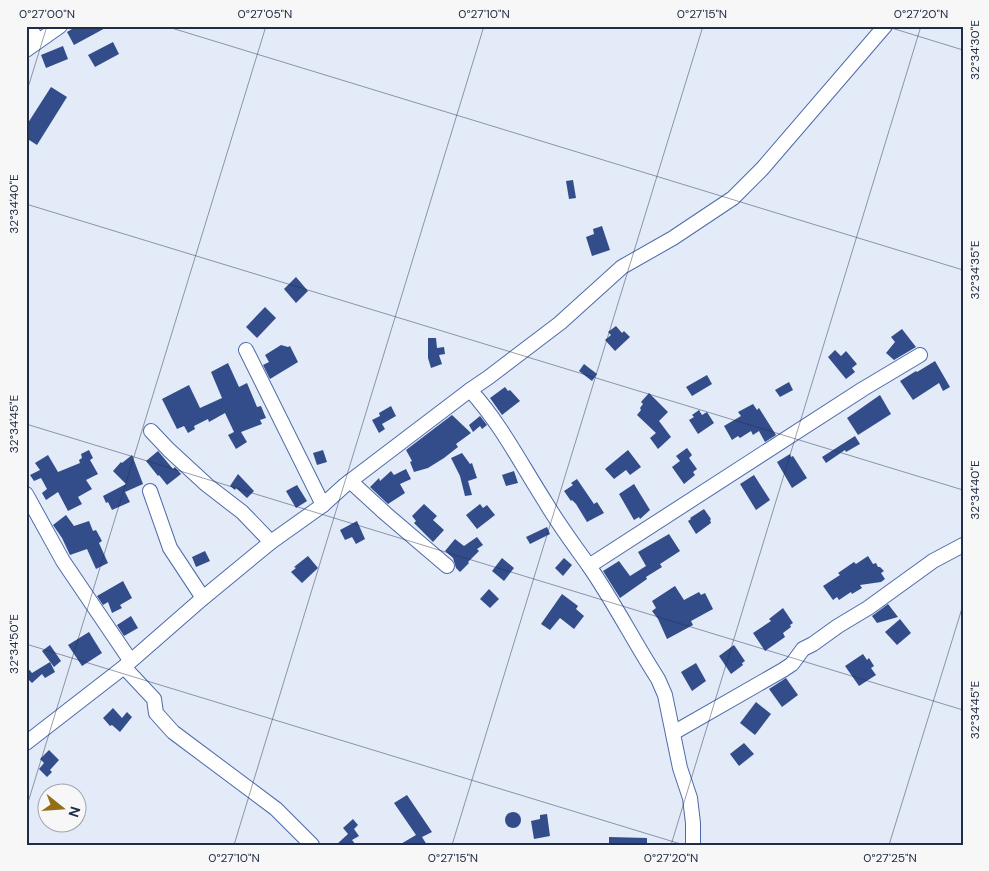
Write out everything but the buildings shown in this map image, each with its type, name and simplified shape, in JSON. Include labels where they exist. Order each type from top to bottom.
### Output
[{"type":"street","points":[[29,26],[38,42]]},
{"type":"street","points":[[26,50],[60,26]]},
{"type":"street","points":[[26,743],[127,664],[271,542],[324,505],[350,481],[560,323],[622,267],[673,238],[733,198],[762,169],[885,26]]},
{"type":"street","points":[[246,350],[324,505]]},
{"type":"street","points":[[589,566],[854,394],[920,356]]},
{"type":"street","points":[[470,390],[486,408],[509,441],[554,517],[589,566],[658,679],[665,695],[680,768],[690,798],[693,845]]},
{"type":"street","points":[[152,431],[168,450],[207,485],[242,512],[271,542]]},
{"type":"street","points":[[350,481],[447,566]]},
{"type":"street","points":[[150,491],[170,548],[203,598]]},
{"type":"street","points":[[26,494],[63,561],[127,664],[154,699],[156,713],[173,732],[276,809],[312,845]]},
{"type":"street","points":[[673,734],[783,670],[792,664],[803,649],[814,644],[838,626],[868,608],[933,561],[963,545]]}]
